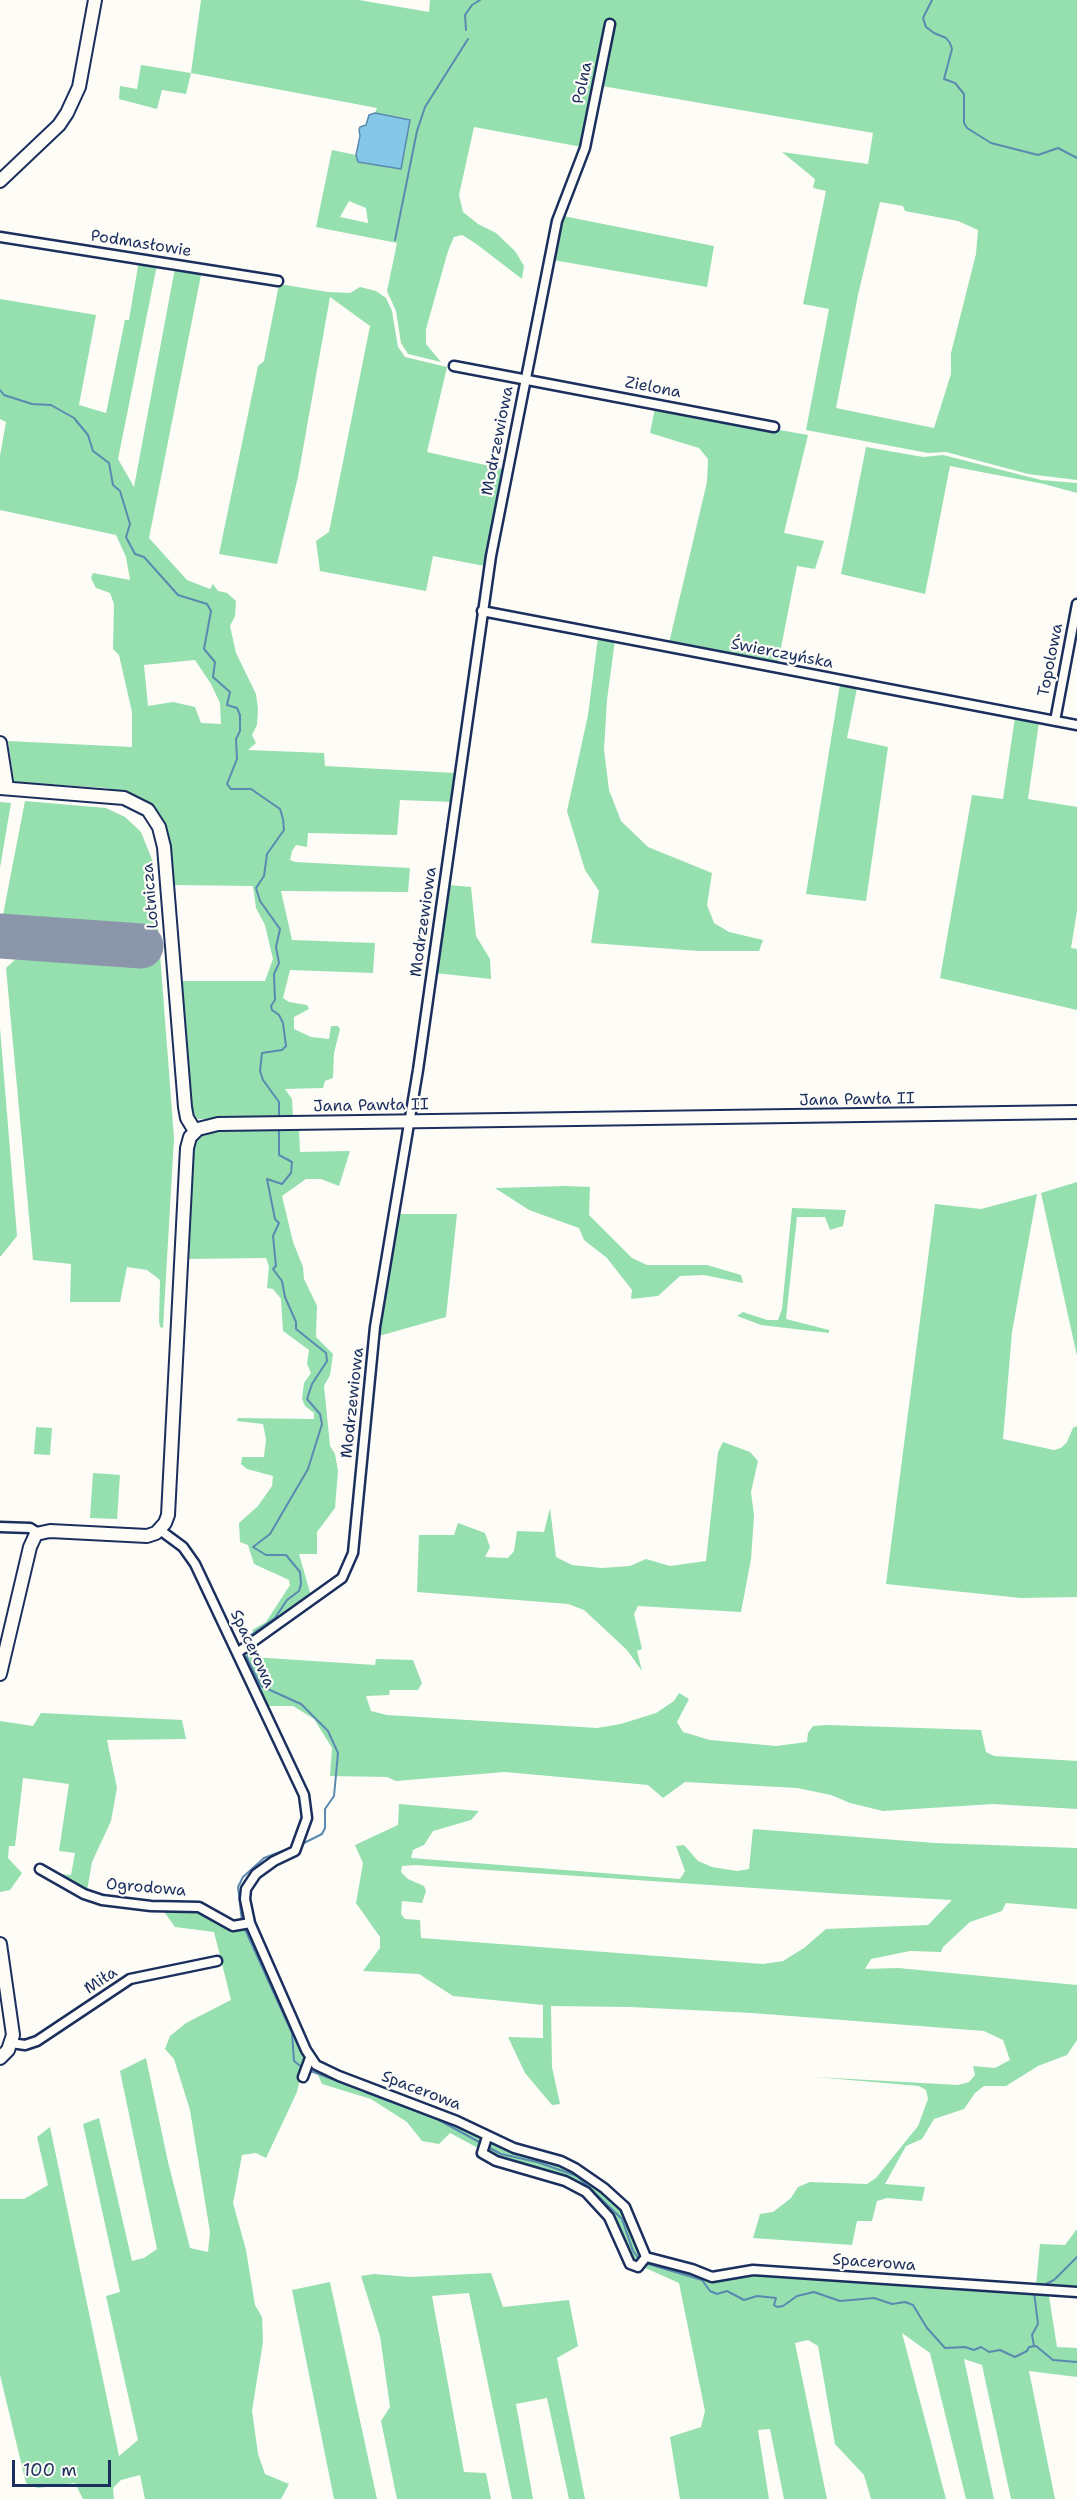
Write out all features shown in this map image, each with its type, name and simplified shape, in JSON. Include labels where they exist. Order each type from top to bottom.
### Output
[{"type":"main road","points":[[0,181],[59,125],[67,113],[79,87],[95,0]]},
{"type":"main road","points":[[0,744],[3,788]]},
{"type":"main road","name":"Lotnicza","points":[[3,788],[124,798],[148,810],[159,826],[164,847],[185,1107],[187,1118],[195,1131]]},
{"type":"main road","name":"Jana Pawła II","points":[[195,1131],[209,1125],[265,1123],[1077,1112]]},
{"type":"main road","points":[[0,1674],[30,1547],[38,1533],[50,1531],[141,1536],[160,1530],[168,1515],[187,1148],[195,1131]]},
{"type":"main road","points":[[0,1944],[13,2024],[11,2043],[0,2058]]},
{"type":"street","name":"Polna","points":[[585,148],[610,24]]},
{"type":"street","name":"Modrzewiowa","points":[[241,1652],[342,1578],[353,1553],[375,1328],[409,1122],[482,612],[525,378],[557,221],[585,148]]},
{"type":"street","name":"Podmasłowie","points":[[0,237],[278,281]]},
{"type":"street","name":"Zielona","points":[[454,366],[774,427]]},
{"type":"street","name":"Topolowa","points":[[1054,721],[1077,604]]},
{"type":"street","name":"Świerczyńska","points":[[482,612],[1077,725]]},
{"type":"street","points":[[0,1527],[30,1528],[38,1533]]},
{"type":"street","name":"Spacerowa","points":[[160,1530],[189,1555],[241,1652],[304,1795],[307,1818],[296,1847],[265,1867],[251,1880],[245,1899],[245,1924],[306,2068],[316,2065],[425,2108],[487,2138],[561,2161],[604,2188],[627,2210],[644,2260],[692,2269],[712,2277],[753,2270],[1077,2292]]},
{"type":"street","name":"Ogrodowa","points":[[40,1869],[84,1894],[102,1900],[151,1906],[199,1907],[245,1924]]},
{"type":"street","name":"Miła","points":[[11,2043],[25,2045],[37,2041],[130,1979],[217,1960]]},
{"type":"street","points":[[487,2138],[482,2152],[496,2161],[561,2180],[586,2192],[609,2217],[630,2264],[633,2267],[644,2260]]},
{"type":"green space","points":[[201,0],[359,0],[429,12],[430,0],[1077,0],[1077,480],[1028,474],[946,452],[928,453],[806,430],[829,309],[803,304],[826,191],[813,188],[815,179],[782,152],[868,164],[873,133],[602,86],[582,147],[474,127],[459,195],[463,212],[478,224],[496,233],[515,251],[524,266],[522,279],[475,243],[462,235],[454,237],[426,329],[426,344],[441,362],[408,354],[401,343],[396,311],[387,291],[397,243],[316,227],[332,150],[356,155],[358,162],[401,169],[410,120],[375,113],[377,108],[191,73]],"holes":[[[349,201],[366,208],[368,223],[340,217]],[[880,202],[903,206],[905,211],[958,221],[978,230],[976,254],[951,353],[951,374],[934,428],[836,408],[858,295]]]},
{"type":"green space","points":[[141,65],[191,73],[186,94],[162,90],[157,109],[119,99],[120,86],[137,89]]},
{"type":"green space","points":[[563,216],[714,246],[707,287],[553,260]]},
{"type":"green space","points":[[139,260],[202,270],[149,538],[187,580],[210,589],[213,584],[218,591],[227,593],[236,601],[235,616],[230,626],[236,653],[256,694],[258,709],[257,725],[252,735],[256,743],[248,750],[324,753],[325,766],[456,773],[453,802],[400,800],[397,835],[308,833],[307,847],[296,845],[292,851],[290,860],[295,862],[410,868],[408,892],[281,891],[292,940],[375,943],[373,973],[290,970],[283,998],[289,1002],[307,1005],[309,1009],[294,1017],[294,1029],[311,1037],[329,1039],[331,1026],[338,1026],[340,1029],[334,1053],[333,1078],[325,1081],[323,1088],[285,1089],[292,1099],[293,1117],[197,1119],[190,1106],[180,981],[265,981],[273,959],[265,925],[256,908],[253,886],[172,885],[167,832],[161,820],[123,794],[107,788],[14,782],[8,741],[132,747],[132,712],[119,655],[113,649],[114,604],[110,593],[96,588],[91,578],[93,573],[130,580],[126,557],[116,535],[0,510],[0,456],[6,422],[0,419],[0,299],[96,315],[79,405],[106,413],[125,320],[129,320]],"holes":[[[157,265],[175,268],[134,487],[118,459]],[[195,660],[220,703],[221,724],[201,723],[195,707],[173,702],[148,706],[144,665]]]},
{"type":"green space","points":[[279,284],[328,292],[350,293],[360,287],[376,291],[386,298],[392,311],[398,347],[405,357],[447,367],[427,452],[503,469],[484,566],[433,556],[426,591],[320,571],[316,541],[329,532],[370,326],[330,297],[298,477],[277,564],[219,554],[258,366],[264,361]]},
{"type":"green space","points":[[655,408],[808,435],[784,533],[824,541],[815,569],[797,566],[778,663],[669,643],[707,482],[708,459],[699,448],[650,433]]},
{"type":"green space","points":[[866,447],[923,457],[943,455],[1041,480],[1077,483],[1077,493],[1044,484],[950,466],[925,594],[841,574]]},
{"type":"green space","points":[[598,637],[615,640],[607,700],[604,750],[609,790],[621,821],[648,847],[712,873],[707,905],[714,923],[729,932],[763,940],[759,951],[699,951],[591,943],[599,891],[585,870],[567,811],[588,715]]},
{"type":"green space","points":[[840,684],[857,688],[847,738],[888,747],[866,901],[806,894]]},
{"type":"green space","points":[[1015,717],[1039,722],[1028,799],[1077,807],[1077,911],[1071,948],[1077,949],[1077,1010],[940,978],[972,795],[1003,799]]},
{"type":"green space","points":[[25,801],[106,808],[125,817],[141,832],[153,862],[174,1138],[163,1328],[160,1327],[159,1321],[160,1280],[147,1270],[127,1267],[120,1302],[70,1302],[71,1264],[33,1260],[6,968],[20,955],[2,920]]},
{"type":"green space","points":[[0,802],[11,803],[0,868]]},
{"type":"green space","points":[[448,885],[471,887],[476,936],[490,959],[491,979],[435,973]]},
{"type":"green space","points":[[0,1028],[17,1236],[1,1256],[0,1256]]},
{"type":"green space","points":[[205,1129],[299,1130],[300,1152],[350,1151],[339,1186],[321,1179],[306,1179],[282,1196],[293,1242],[303,1267],[304,1279],[317,1306],[316,1337],[333,1354],[330,1375],[324,1386],[330,1446],[335,1454],[338,1471],[335,1508],[317,1532],[317,1554],[299,1554],[311,1596],[256,1637],[252,1630],[266,1622],[290,1585],[289,1580],[254,1564],[248,1545],[240,1542],[239,1523],[258,1506],[272,1486],[273,1476],[247,1469],[241,1464],[242,1457],[264,1457],[266,1439],[263,1424],[237,1421],[238,1418],[314,1419],[314,1413],[305,1406],[302,1399],[304,1383],[311,1373],[307,1364],[309,1350],[283,1331],[281,1299],[273,1289],[267,1288],[269,1267],[266,1258],[184,1259],[190,1151],[198,1135]]},
{"type":"green space","points":[[1077,1182],[1077,1356],[1041,1193]]},
{"type":"green space","points":[[590,1187],[589,1215],[632,1258],[647,1265],[707,1265],[741,1275],[743,1283],[704,1275],[680,1276],[658,1296],[631,1299],[632,1290],[607,1258],[584,1240],[579,1228],[529,1210],[495,1188]]},
{"type":"green space","points":[[1037,1194],[1012,1332],[1003,1439],[1054,1450],[1061,1448],[1067,1442],[1073,1428],[1077,1426],[1077,1597],[1021,1598],[886,1584],[935,1204],[981,1209]]},
{"type":"green space","points":[[792,1208],[846,1210],[843,1226],[830,1230],[825,1217],[797,1217],[786,1319],[829,1330],[829,1333],[761,1325],[737,1316],[743,1312],[767,1320],[778,1320],[782,1309]]},
{"type":"green space","points":[[397,1214],[457,1214],[446,1317],[379,1336]]},
{"type":"green space","points":[[36,1427],[52,1428],[50,1455],[34,1454]]},
{"type":"green space","points":[[723,1442],[750,1452],[758,1461],[751,1492],[754,1516],[751,1559],[741,1612],[638,1606],[634,1614],[642,1649],[637,1651],[642,1671],[627,1650],[584,1610],[568,1604],[417,1592],[419,1535],[454,1535],[458,1523],[485,1533],[490,1547],[485,1557],[508,1558],[514,1551],[517,1531],[544,1532],[550,1508],[556,1557],[572,1565],[602,1568],[630,1566],[646,1559],[670,1566],[706,1561],[718,1452]]},
{"type":"green space","points":[[93,1473],[120,1475],[117,1519],[90,1518]]},
{"type":"green space","points":[[258,1643],[252,1657],[375,1665],[376,1659],[413,1660],[422,1683],[418,1690],[390,1690],[389,1695],[366,1696],[371,1711],[387,1715],[597,1728],[621,1724],[656,1713],[674,1701],[679,1693],[689,1699],[677,1722],[683,1732],[710,1740],[776,1746],[807,1742],[808,1733],[813,1726],[828,1725],[981,1730],[986,1752],[994,1756],[1077,1761],[1077,1809],[993,1804],[883,1811],[850,1803],[831,1795],[797,1788],[685,1782],[663,1798],[648,1785],[505,1772],[396,1781],[387,1777],[330,1776],[332,1748],[314,1719],[293,1706],[265,1706],[242,1656]]},
{"type":"green space","points":[[41,1713],[182,1720],[186,1739],[107,1740],[117,1788],[111,1821],[92,1862],[87,1891],[56,1874],[71,1875],[75,1853],[59,1851],[69,1784],[23,1778],[15,1846],[9,1846],[8,1858],[22,1873],[10,1890],[0,1892],[0,1721],[33,1726]]},
{"type":"green space","points":[[399,1804],[479,1811],[471,1820],[433,1831],[424,1845],[413,1850],[411,1858],[680,1879],[685,1871],[676,1846],[684,1845],[698,1861],[712,1867],[737,1871],[749,1869],[753,1829],[935,1843],[1077,1848],[1077,1909],[1006,1903],[1002,1911],[970,1922],[943,1947],[941,1952],[910,1951],[871,1959],[865,1969],[898,1968],[1077,1985],[1077,2040],[1067,2055],[1038,2066],[1006,2086],[984,2086],[975,2093],[964,2109],[934,2119],[922,2139],[906,2146],[885,2184],[925,2187],[922,2201],[887,2198],[877,2201],[872,2221],[857,2221],[852,2245],[753,2238],[760,2214],[773,2212],[791,2198],[798,2187],[810,2182],[867,2184],[876,2178],[918,2126],[928,2099],[926,2090],[919,2086],[815,2077],[958,2085],[969,2082],[975,2075],[973,2066],[995,2068],[1010,2060],[1003,2040],[984,2031],[752,2013],[551,2006],[552,2067],[560,2104],[552,2105],[525,2073],[508,2037],[543,2038],[543,2005],[453,1996],[419,1974],[363,1971],[380,1948],[380,1937],[356,1903],[363,1863],[355,1845],[398,1825]],"holes":[[[415,1865],[952,1900],[928,1925],[826,1929],[804,1948],[783,1961],[763,1964],[421,1938],[420,1920],[405,1919],[401,1914],[402,1901],[422,1903],[426,1891],[424,1886],[408,1879],[401,1872],[402,1866]]]},
{"type":"green space","points":[[162,1909],[197,1909],[232,1928],[249,1925],[305,2058],[297,2092],[266,2158],[256,2153],[242,2155],[233,2203],[246,2250],[255,2305],[262,2317],[263,2342],[252,2411],[258,2454],[265,2474],[289,2484],[281,2499],[145,2499],[140,2475],[121,2480],[113,2488],[114,2499],[83,2499],[75,2483],[38,2488],[26,2483],[0,2375],[0,2199],[24,2199],[48,2185],[37,2137],[50,2127],[119,2456],[138,2440],[106,2296],[120,2292],[83,2124],[99,2118],[132,2261],[144,2258],[157,2249],[120,2071],[146,2058],[168,2162],[190,2248],[208,2252],[210,2232],[190,2110],[174,2059],[165,2049],[170,2036],[186,2023],[231,2000],[214,1932],[175,1927]]},
{"type":"green space","points":[[315,2068],[483,2136],[478,2148],[450,2133],[439,2144],[422,2141],[407,2122],[371,2099],[322,2084]]},
{"type":"green space","points":[[488,2139],[559,2163],[603,2190],[623,2208],[642,2255],[707,2280],[719,2282],[749,2273],[1049,2296],[1057,2347],[1077,2348],[1077,2377],[1029,2371],[1055,2499],[1011,2499],[982,2365],[964,2359],[994,2499],[966,2499],[930,2353],[902,2333],[946,2499],[871,2499],[864,2475],[835,2444],[818,2346],[808,2340],[795,2343],[827,2499],[784,2499],[770,2429],[758,2430],[769,2499],[680,2499],[670,2437],[701,2427],[705,2411],[679,2283],[632,2262],[608,2212],[575,2181],[497,2158],[484,2151]]},
{"type":"green space","points":[[1077,2229],[1077,2289],[1036,2286],[1040,2244],[1065,2245]]},
{"type":"green space","points":[[491,2273],[503,2307],[569,2300],[578,2346],[557,2358],[585,2499],[569,2499],[547,2398],[516,2404],[533,2499],[512,2499],[469,2293],[432,2296],[464,2472],[486,2473],[491,2499],[397,2499],[381,2421],[390,2407],[380,2336],[361,2276],[374,2274],[410,2277]]},
{"type":"green space","points":[[330,2282],[377,2499],[334,2499],[292,2290]]},
{"type":"water","points":[[375,113],[410,120],[401,169],[358,162],[356,155],[360,127],[366,125],[369,115]]},
{"type":"waterway","points":[[466,30],[465,15],[472,5],[480,0]]},
{"type":"waterway","points":[[932,0],[923,18],[926,27],[946,38],[950,43],[952,49],[944,79],[955,83],[964,94],[964,123],[967,128],[991,143],[1038,155],[1058,148],[1077,158]]},
{"type":"waterway","points":[[395,240],[417,131],[425,107],[468,39]]},
{"type":"waterway","points":[[0,390],[4,395],[32,404],[51,405],[74,418],[88,435],[93,451],[109,463],[113,485],[120,491],[130,524],[126,537],[135,554],[144,557],[178,595],[207,604],[211,611],[204,649],[215,662],[213,677],[230,692],[227,705],[237,708],[240,715],[240,731],[236,739],[237,759],[227,784],[231,789],[251,789],[280,809],[283,819],[284,830],[267,854],[264,876],[256,888],[260,901],[280,929],[276,947],[279,963],[274,974],[275,1000],[271,1006],[283,1023],[286,1046],[282,1050],[262,1053],[260,1071],[263,1080],[279,1102],[279,1117]]},
{"type":"waterway","points":[[250,1640],[251,1635],[275,1618],[287,1600],[299,1591],[301,1584],[300,1572],[286,1555],[266,1555],[253,1547],[270,1534],[308,1469],[322,1424],[320,1414],[307,1399],[312,1384],[327,1361],[326,1353],[296,1329],[296,1322],[285,1297],[282,1281],[273,1269],[276,1266],[273,1236],[279,1223],[275,1219],[267,1179],[282,1184],[291,1173],[292,1162],[279,1155],[279,1126]]},
{"type":"waterway","points":[[251,1646],[247,1658],[261,1686],[301,1704],[328,1731],[338,1753],[334,1796],[325,1809],[325,1828],[322,1834],[298,1846]]},
{"type":"waterway","points":[[242,1922],[238,1887],[243,1877],[264,1858],[293,1847]]},
{"type":"waterway","points":[[244,1927],[292,2033],[294,2061],[303,2068]]},
{"type":"waterway","points":[[308,2070],[356,2088]]},
{"type":"waterway","points":[[365,2092],[437,2119],[481,2143]]},
{"type":"waterway","points":[[486,2146],[501,2154],[537,2162],[577,2176],[622,2219],[633,2251],[640,2260]]},
{"type":"waterway","points":[[1040,2287],[1054,2280],[1077,2257]]},
{"type":"waterway","points":[[645,2263],[702,2280],[710,2291],[717,2294],[727,2291],[744,2300],[757,2296],[776,2298],[774,2305],[777,2307],[783,2306],[797,2296],[814,2292],[840,2301],[874,2298],[892,2304],[905,2302],[913,2305],[927,2328],[945,2348],[965,2347],[974,2350],[981,2347],[989,2352],[1000,2350],[1015,2357],[1027,2351],[1029,2347],[1036,2346],[1053,2360],[1077,2362]]},
{"type":"waterway","points":[[1034,2292],[1038,2324],[1032,2335],[1034,2346]]},
{"type":"runway","points":[[0,936],[141,946]]}]
